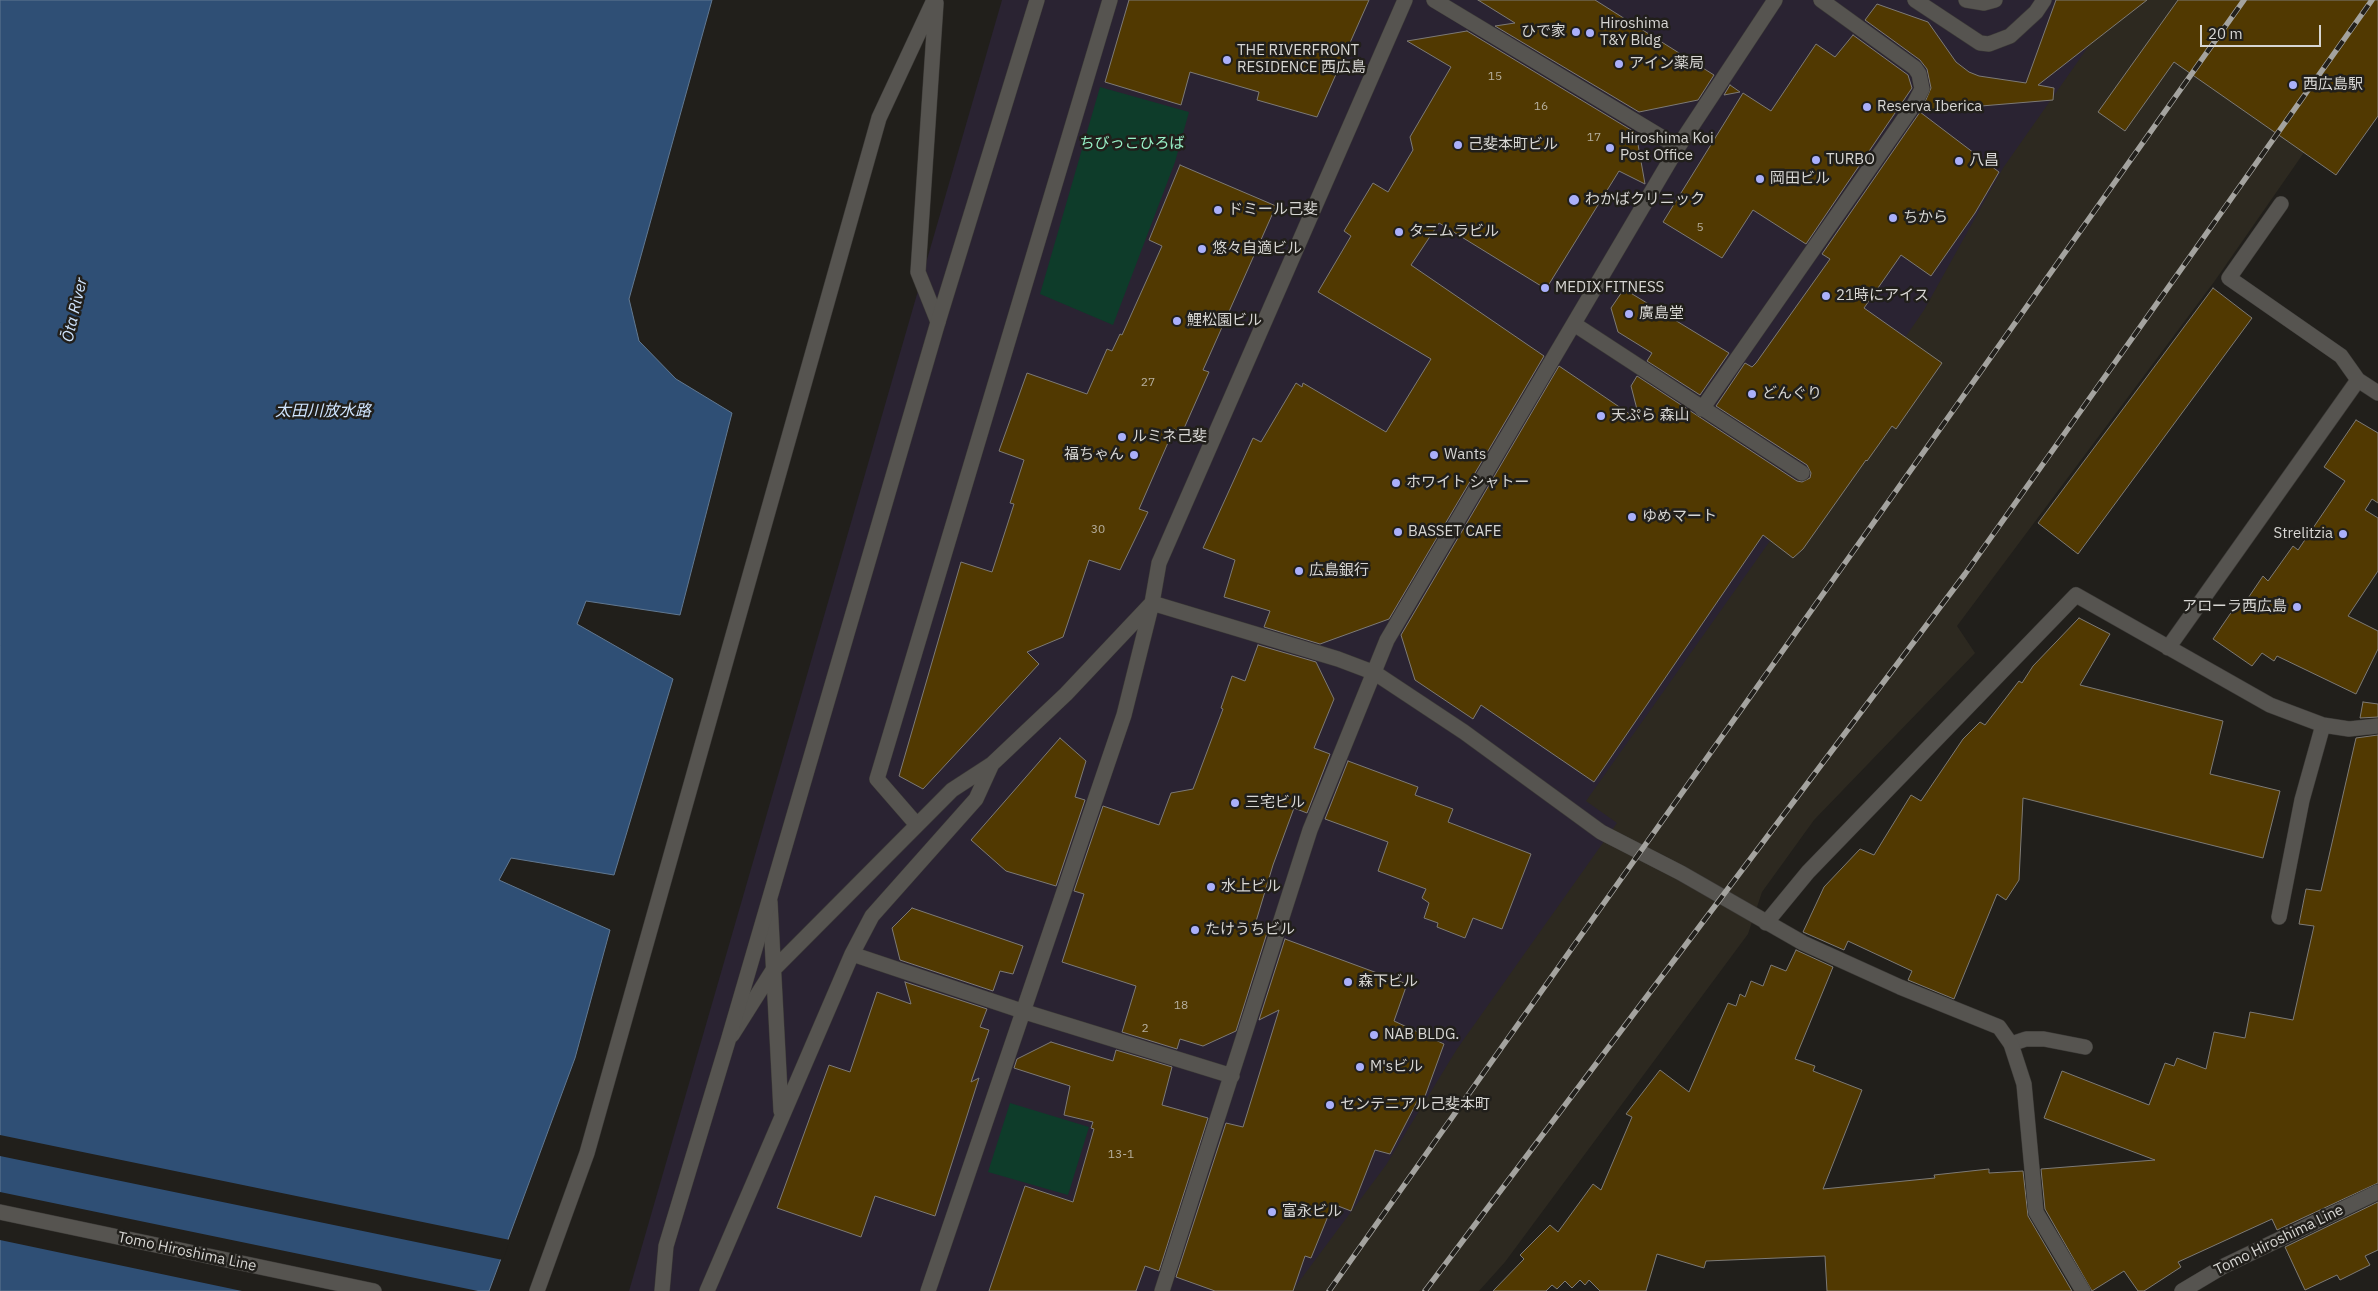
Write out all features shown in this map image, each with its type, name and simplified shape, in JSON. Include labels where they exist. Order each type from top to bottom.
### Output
[{"type":"street","points":[[935,0],[918,272],[938,322]]},
{"type":"street","points":[[538,1291],[587,1153],[879,118],[935,0]]},
{"type":"street","points":[[662,1291],[666,1246],[728,1041],[938,322],[1037,0]]},
{"type":"street","points":[[917,825],[877,779],[1110,0]]},
{"type":"street","points":[[928,1291],[1124,715],[1152,603],[1159,563],[1405,0]]},
{"type":"street","points":[[1434,0],[1678,147]]},
{"type":"street","points":[[1162,1291],[1310,830],[1387,640],[1678,147],[1774,0]]},
{"type":"street","points":[[1702,408],[1909,112],[1922,89],[1919,74],[1915,68],[1821,0]]},
{"type":"street","points":[[1915,0],[1980,43],[1989,44],[2010,36],[2036,12],[2044,0]]},
{"type":"street","points":[[1966,0],[1984,2],[1994,0]]},
{"type":"street","points":[[2281,204],[2230,278],[2341,356],[2358,380],[2378,393]]},
{"type":"street","points":[[1574,324],[1802,473]]},
{"type":"street","points":[[2168,648],[2358,380]]},
{"type":"street","points":[[1766,922],[1808,872],[2076,595],[2270,705],[2323,725],[2349,729],[2378,726]]},
{"type":"street","points":[[1152,603],[1338,659],[1375,673],[1464,732],[1601,832],[1681,873],[1803,943],[1900,987],[1999,1027],[2011,1044],[2024,1084],[2036,1212],[2083,1291]]},
{"type":"street","points":[[728,1041],[773,970],[952,790],[992,764],[1066,694],[1152,603]]},
{"type":"street","points":[[2279,917],[2302,800],[2323,725]]},
{"type":"street","points":[[707,1291],[781,1115],[852,954],[872,916],[976,800],[992,764]]},
{"type":"street","points":[[770,897],[781,1115]]},
{"type":"street","points":[[852,954],[1022,1011],[1232,1076]]},
{"type":"street","points":[[2011,1044],[2026,1040],[2044,1039],[2085,1047]]},
{"type":"street","name":"Tomo Hiroshima Line","points":[[2182,1291],[2224,1266],[2378,1192]]},
{"type":"street","name":"Tomo Hiroshima Line","points":[[0,1212],[374,1291]]},
{"type":"shaded area","points":[[1002,0],[2252,0],[1309,1291],[629,1291]]},
{"type":"shaded area","points":[[2121,0],[2378,0],[2378,46],[2214,282],[1957,626],[1975,653],[1814,820],[1762,892],[1748,934],[1505,1262],[1479,1291],[1292,1291],[1386,1165],[1457,1049],[1617,823],[1586,801],[1823,466],[1819,463],[1924,310],[2003,168]]},
{"type":"green space","name":"ちびっこひろば","points":[[1100,87],[1189,112],[1175,162],[1113,325],[1040,294]]},
{"type":"green space","points":[[1010,1103],[1089,1127],[1068,1195],[988,1172]]},
{"type":"water","name":"太田川放水路","points":[[0,0],[712,0],[629,299],[639,341],[676,379],[732,413],[680,615],[586,601],[577,624],[673,679],[614,875],[511,858],[499,880],[610,930],[575,1058],[489,1291],[0,1291]]},
{"type":"pier","points":[[0,1135],[510,1240],[503,1260],[0,1156]]},
{"type":"pier","points":[[0,1192],[478,1291],[242,1291],[0,1240]]},
{"type":"building","name":"THE RIVERFRONT RESIDENCE 西広島","points":[[1129,0],[1369,0],[1317,117],[1257,100],[1259,92],[1190,72],[1181,105],[1105,82]]},
{"type":"building","name":"Hiroshima T&Y Bldg","points":[[1478,0],[1595,0],[1714,75],[1698,100],[1639,112],[1495,26],[1515,23]]},
{"type":"building","points":[[2056,0],[2147,0],[2038,85],[2054,88],[2053,100],[1921,111],[1931,88],[1927,69],[1920,60],[1865,20],[1877,4],[1928,22],[1956,62],[1969,72],[1979,76],[2026,83]]},
{"type":"building","name":"西広島駅","points":[[2178,0],[2378,0],[2378,116],[2336,175],[2174,62],[2125,131],[2098,112]]},
{"type":"building","points":[[1467,31],[1636,133],[1645,184],[1619,171],[1546,289],[1439,223],[1411,265],[1544,356],[1389,619],[1320,644],[1264,627],[1270,611],[1224,597],[1235,560],[1203,548],[1253,438],[1261,442],[1296,383],[1302,387],[1303,383],[1386,432],[1431,359],[1318,292],[1351,236],[1344,231],[1373,183],[1388,192],[1413,150],[1410,137],[1451,67],[1407,41]]},
{"type":"building","points":[[1853,35],[1908,75],[1912,88],[1806,244],[1753,210],[1722,258],[1663,222],[1743,93],[1771,111],[1816,44],[1835,57]]},
{"type":"building","points":[[1730,85],[1740,92],[1724,95]]},
{"type":"building","points":[[1920,112],[1999,172],[1975,213],[1931,276],[1901,255],[1864,308],[1942,363],[1896,429],[1892,426],[1866,460],[1803,549],[1793,558],[1763,535],[1594,782],[1481,705],[1473,719],[1415,680],[1401,635],[1559,366],[1640,421],[1631,386],[1637,376],[1797,481],[1802,482],[1810,478],[1811,473],[1807,465],[1716,406],[1745,363],[1752,367],[1756,363],[1830,259],[1822,254]]},
{"type":"building","points":[[1180,165],[1276,206],[1203,370],[1209,372],[1182,433],[1174,429],[1139,509],[1148,512],[1120,570],[1089,560],[1063,637],[1027,652],[1039,664],[923,789],[899,776],[961,562],[992,572],[1014,504],[1010,503],[1024,460],[999,451],[1027,373],[1087,394],[1107,349],[1112,351],[1120,334],[1122,335],[1162,246],[1149,240]]},
{"type":"building","points":[[2213,288],[2252,318],[2078,554],[2038,523]]},
{"type":"building","points":[[1624,289],[1729,353],[1700,395],[1647,361],[1652,353],[1618,332],[1611,308]]},
{"type":"building","points":[[2356,420],[2378,433],[2378,503],[2372,499],[2365,510],[2378,518],[2378,571],[2348,616],[2378,631],[2378,649],[2356,694],[2277,656],[2274,661],[2262,653],[2252,666],[2213,639],[2239,601],[2244,604],[2263,576],[2268,581],[2293,546],[2298,550],[2345,481],[2324,467]]},
{"type":"building","points":[[2079,618],[2110,634],[2080,685],[2223,721],[2210,774],[2280,791],[2263,858],[2023,798],[2019,880],[2006,900],[1997,894],[1954,999],[1908,980],[1912,971],[1848,941],[1844,950],[1803,932],[1824,887],[1860,849],[1874,855],[1911,795],[1921,801],[1963,739],[1980,722],[1985,725],[2019,681],[2022,683],[2033,666]]},
{"type":"building","points":[[1258,645],[1316,662],[1334,699],[1314,748],[1330,754],[1307,813],[1294,808],[1273,865],[1254,928],[1267,933],[1236,1031],[1203,1046],[1180,1039],[1177,1049],[1122,1032],[1136,986],[1062,962],[1084,894],[1074,891],[1103,806],[1159,825],[1171,793],[1193,789],[1223,709],[1221,708],[1232,676],[1245,681]]},
{"type":"building","points":[[2363,702],[2378,704],[2378,717],[2360,718]]},
{"type":"building","points":[[2378,735],[2378,1183],[2277,1230],[2272,1219],[2178,1262],[2181,1267],[2144,1291],[2138,1291],[2124,1271],[2092,1291],[2045,1209],[2041,1169],[2155,1160],[2044,1118],[2062,1071],[2149,1105],[2165,1063],[2174,1066],[2177,1058],[2206,1069],[2214,1032],[2245,1038],[2250,1012],[2293,1020],[2314,926],[2299,924],[2306,889],[2321,891],[2356,738]]},
{"type":"building","points":[[1060,738],[1086,761],[1075,797],[1085,800],[1056,886],[1006,871],[971,840]]},
{"type":"building","points":[[1348,761],[1418,787],[1415,795],[1453,809],[1448,822],[1531,854],[1502,929],[1473,918],[1465,938],[1437,927],[1438,923],[1424,918],[1429,903],[1422,898],[1426,889],[1378,871],[1388,842],[1325,819]]},
{"type":"building","points":[[912,908],[1023,946],[1013,974],[1000,971],[993,991],[900,960],[892,928]]},
{"type":"building","points":[[1285,939],[1407,984],[1394,1021],[1444,1044],[1424,1099],[1419,1098],[1390,1154],[1375,1150],[1351,1211],[1333,1204],[1311,1258],[1305,1256],[1293,1291],[1215,1291],[1176,1277],[1226,1123],[1243,1127],[1279,1010],[1259,1020]]},
{"type":"building","points":[[1796,950],[1833,967],[1795,1059],[1815,1066],[1813,1071],[1862,1090],[1823,1189],[1935,1178],[1934,1175],[1989,1169],[1989,1173],[2023,1171],[2028,1216],[2072,1291],[1827,1291],[1825,1256],[1706,1261],[1704,1268],[1657,1254],[1646,1291],[1600,1291],[1589,1280],[1585,1285],[1580,1280],[1572,1288],[1565,1281],[1557,1289],[1552,1285],[1546,1291],[1493,1291],[1524,1259],[1520,1255],[1550,1225],[1558,1232],[1593,1184],[1601,1190],[1632,1117],[1626,1114],[1660,1070],[1689,1092],[1728,1003],[1736,1006],[1740,994],[1745,997],[1751,981],[1763,986],[1771,965],[1786,971]]},
{"type":"building","points":[[905,982],[987,1009],[980,1027],[989,1030],[971,1082],[979,1078],[935,1216],[875,1196],[861,1237],[777,1208],[829,1065],[850,1072],[877,992],[911,1004]]},
{"type":"building","points":[[1051,1042],[1113,1061],[1116,1050],[1172,1067],[1162,1105],[1208,1118],[1159,1271],[1145,1266],[1136,1291],[989,1291],[1025,1186],[1073,1202],[1094,1129],[1091,1128],[1093,1122],[1064,1115],[1070,1086],[1014,1068],[1017,1059]]},
{"type":"building","points":[[2378,1202],[2378,1250],[2365,1256],[2370,1265],[2340,1280],[2337,1275],[2305,1290],[2285,1247]]},
{"type":"railway","points":[[1329,1291],[2244,0]]},
{"type":"railway","points":[[1425,1291],[1965,574],[2372,0]]},
{"type":"place","name":"ひで家","points":[[1576,32]]},
{"type":"place","name":"Hiroshima T&Y Bldg","points":[[1590,33]]},
{"type":"place","name":"THE RIVERFRONT RESIDENCE 西広島","points":[[1227,60]]},
{"type":"place","name":"アイン薬局","points":[[1619,64]]},
{"type":"place","name":"西広島駅","points":[[2293,85]]},
{"type":"place","name":"Reserva Iberica","points":[[1867,107]]},
{"type":"place","name":"己斐本町ビル","points":[[1458,145]]},
{"type":"place","name":"Hiroshima Koi Post Office","points":[[1610,148]]},
{"type":"place","name":"TURBO","points":[[1816,160]]},
{"type":"place","name":"八昌","points":[[1959,161]]},
{"type":"place","name":"岡田ビル","points":[[1760,179]]},
{"type":"place","name":"わかばクリニック","points":[[1574,200]]},
{"type":"place","name":"ドミール己斐","points":[[1218,210]]},
{"type":"place","name":"ちから","points":[[1893,218]]},
{"type":"place","name":"タニムラビル","points":[[1399,232]]},
{"type":"place","name":"悠々自適ビル","points":[[1202,249]]},
{"type":"place","name":"MEDIX FITNESS","points":[[1545,288]]},
{"type":"place","name":"21時にアイス","points":[[1826,296]]},
{"type":"place","name":"廣島堂","points":[[1629,314]]},
{"type":"place","name":"鯉松園ビル","points":[[1177,321]]},
{"type":"place","name":"どんぐり","points":[[1752,394]]},
{"type":"place","name":"天ぷら 森山","points":[[1601,416]]},
{"type":"place","name":"ルミネ己斐","points":[[1122,437]]},
{"type":"place","name":"福ちゃん","points":[[1134,455]]},
{"type":"place","name":"Wants","points":[[1434,455]]},
{"type":"place","name":"ホワイト シャトー","points":[[1396,483]]},
{"type":"place","name":"ゆめマート","points":[[1632,517]]},
{"type":"place","name":"BASSET CAFE","points":[[1398,532]]},
{"type":"place","name":"Strelitzia","points":[[2343,534]]},
{"type":"place","name":"広島銀行","points":[[1299,571]]},
{"type":"place","name":"アローラ西広島","points":[[2297,607]]},
{"type":"place","name":"三宅ビル","points":[[1235,803]]},
{"type":"place","name":"水上ビル","points":[[1211,887]]},
{"type":"place","name":"たけうちビル","points":[[1195,930]]},
{"type":"place","name":"森下ビル","points":[[1348,982]]},
{"type":"place","name":"NAB BLDG.","points":[[1374,1035]]},
{"type":"place","name":"M'sビル","points":[[1360,1067]]},
{"type":"place","name":"センテニアル己斐本町","points":[[1330,1105]]},
{"type":"place","name":"富永ビル","points":[[1272,1212]]},
{"type":"water label","name":"Ōta River","points":[[75,310]]}]
